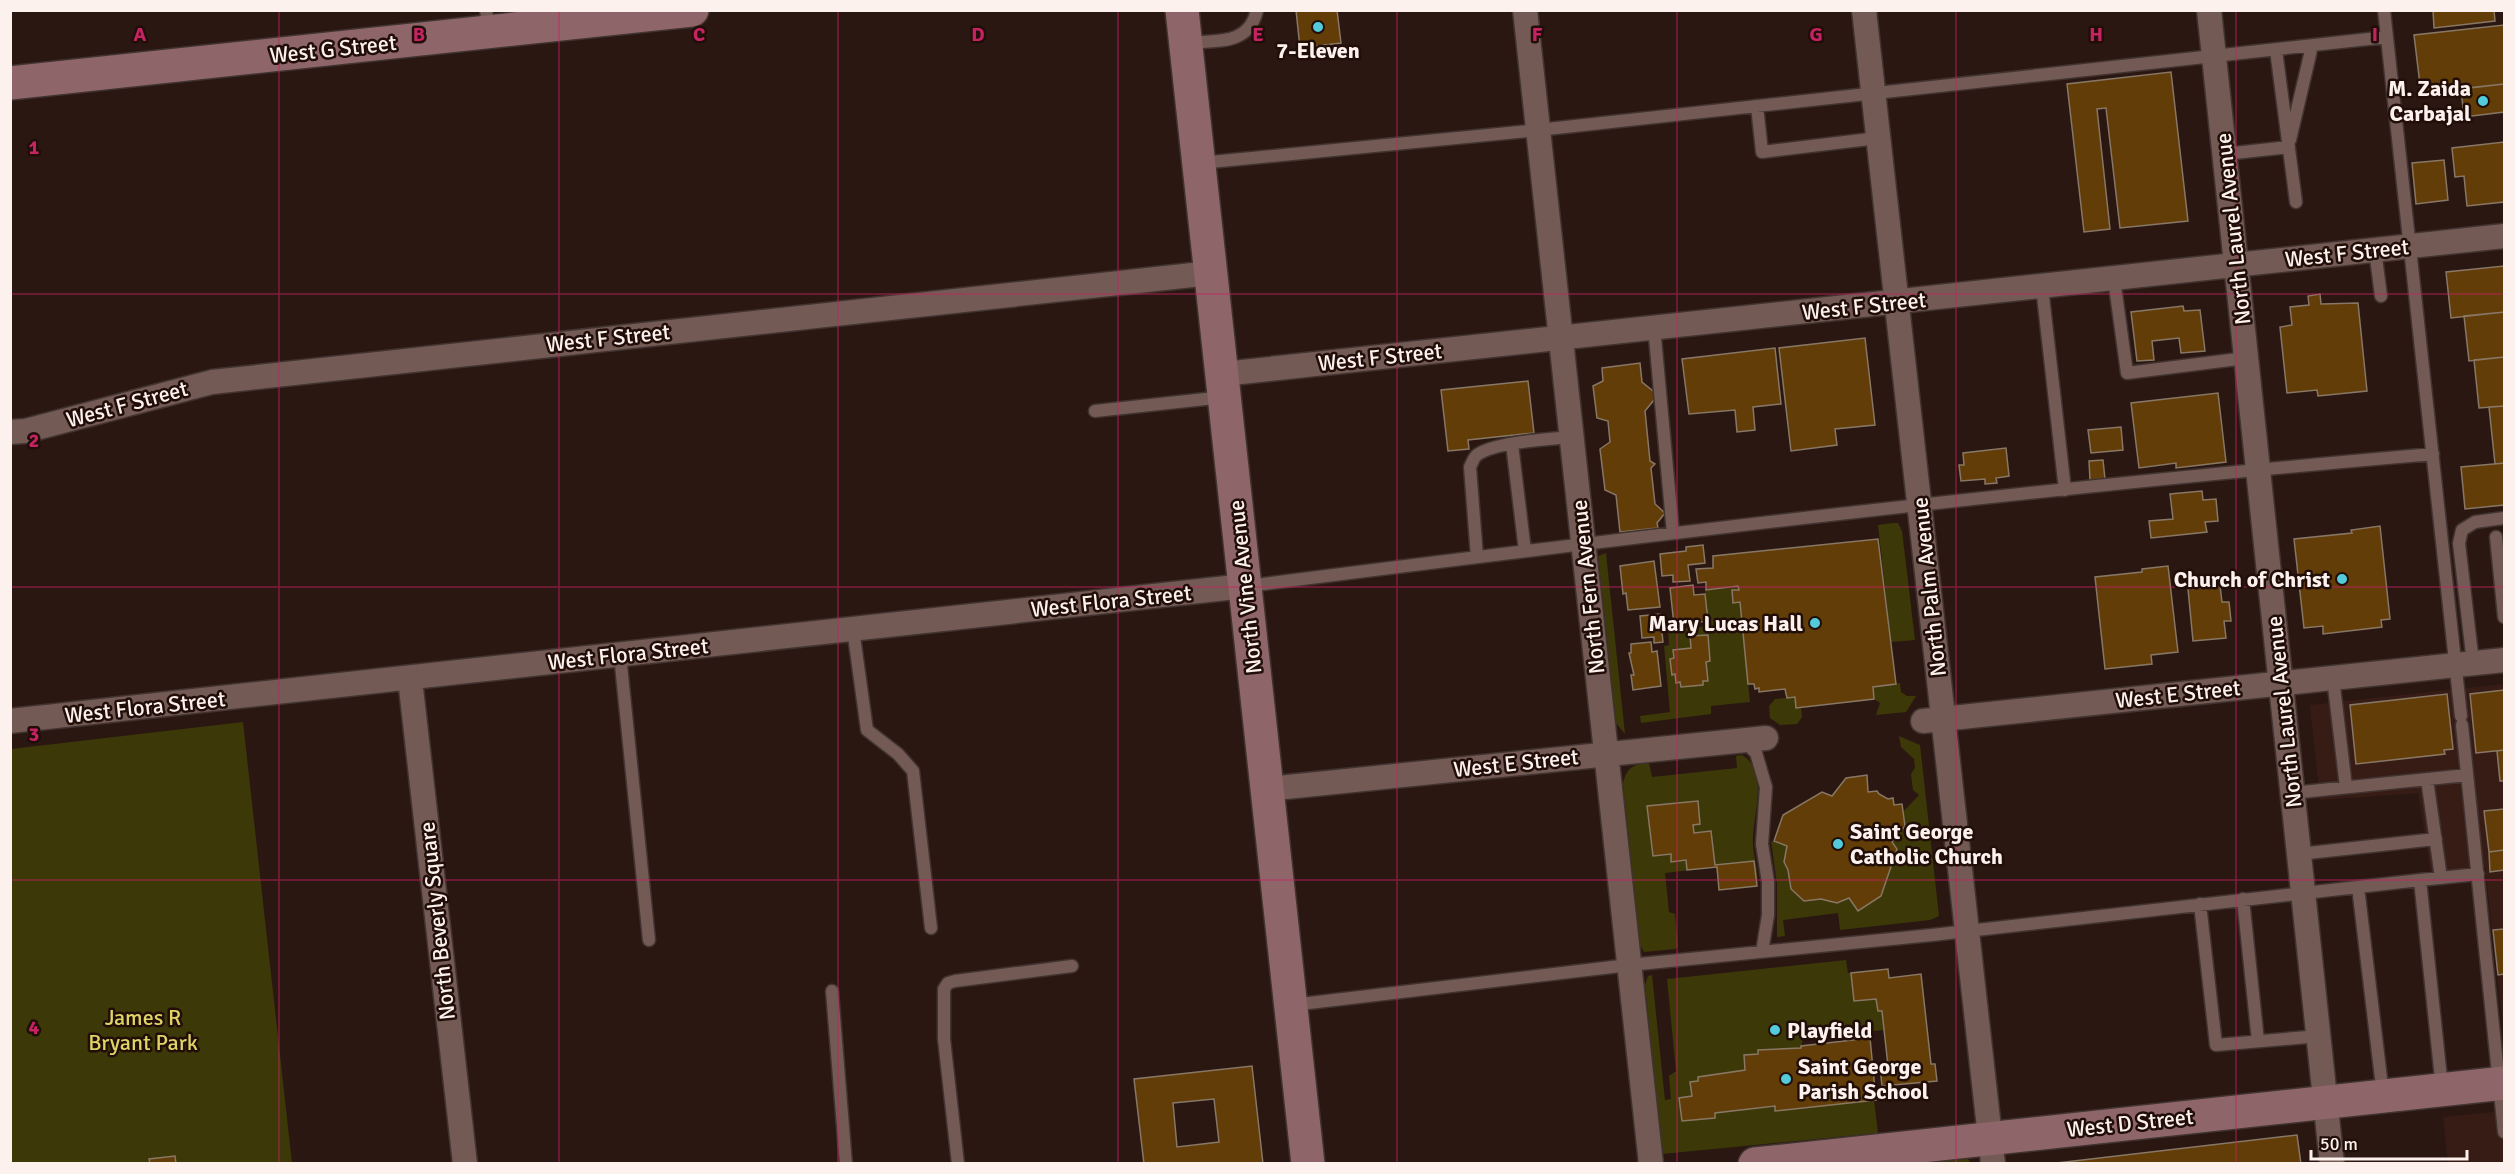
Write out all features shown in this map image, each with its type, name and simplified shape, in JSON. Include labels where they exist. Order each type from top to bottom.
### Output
[{"type":"street","name":"West G Street","points":[[10,83],[488,22],[692,10]]},
{"type":"street","name":"North Vine Avenue","points":[[1182,10],[1308,1164]]},
{"type":"street","name":"North Fern Avenue","points":[[1526,10],[1651,1164]]},
{"type":"street","name":"North Palm Avenue","points":[[1864,10],[1920,505],[1933,720],[1967,931],[1991,1151]]},
{"type":"street","name":"North Laurel Avenue","points":[[2209,10],[2332,1164]]},
{"type":"street","name":"West F Street","points":[[1224,385],[1561,336],[1897,303],[2505,236]]},
{"type":"street","name":"West F Street","points":[[10,432],[25,431],[212,382],[1211,273]]},
{"type":"street","name":"West Flora Street","points":[[10,721],[1245,586]]},
{"type":"street","name":"West E Street","points":[[1933,720],[2505,660]]},
{"type":"street","name":"North Beverly Square","points":[[410,679],[465,1164]]},
{"type":"street","name":"West E Street","points":[[1267,789],[1754,739]]},
{"type":"street","name":"West D Street","points":[[1755,1164],[1991,1151],[2326,1102],[2502,1083]]},
{"type":"lane","points":[[1185,43],[1236,38],[1248,32],[1257,10]]},
{"type":"lane","points":[[2384,10],[2433,454],[2464,664]]},
{"type":"lane","points":[[1199,163],[1539,130],[2387,38]]},
{"type":"lane","points":[[2289,147],[2312,46]]},
{"type":"lane","points":[[2276,51],[2296,202]]},
{"type":"lane","points":[[1757,106],[1762,152],[1878,138]]},
{"type":"lane","points":[[2225,154],[2289,147]]},
{"type":"lane","points":[[2375,250],[2381,296]]},
{"type":"lane","points":[[2114,279],[2127,373],[2246,358]]},
{"type":"lane","points":[[2042,287],[2065,490]]},
{"type":"lane","points":[[1654,327],[1673,533]]},
{"type":"lane","points":[[1095,411],[1224,385]]},
{"type":"lane","points":[[1477,557],[1470,467],[1477,455],[1512,444],[1572,437]]},
{"type":"lane","points":[[1512,444],[1525,551]]},
{"type":"lane","points":[[1245,586],[1584,543],[1920,505],[2433,454]]},
{"type":"lane","points":[[2505,518],[2475,522],[2462,530],[2459,543],[2464,664],[2461,720],[2502,1083],[2505,1132]]},
{"type":"lane","points":[[2496,537],[2505,617]]},
{"type":"lane","points":[[853,629],[867,730],[898,754],[913,771],[931,928]]},
{"type":"lane","points":[[620,655],[649,940]]},
{"type":"lane","points":[[2333,678],[2346,787]]},
{"type":"lane","points":[[1754,739],[1766,788],[1762,844],[1768,882],[1768,915],[1762,952]]},
{"type":"lane","points":[[2292,793],[2467,775]]},
{"type":"lane","points":[[2427,779],[2441,878]]},
{"type":"lane","points":[[2299,854],[2436,838]]},
{"type":"lane","points":[[1291,1005],[1629,965],[1967,931],[2478,874]]},
{"type":"lane","points":[[2420,880],[2442,1089]]},
{"type":"lane","points":[[2358,887],[2383,1096]]},
{"type":"lane","points":[[2243,899],[2258,1041]]},
{"type":"lane","points":[[2200,904],[2216,1045],[2319,1036]]},
{"type":"lane","points":[[958,1164],[944,1039],[944,989],[948,983],[955,981],[1071,966]]},
{"type":"lane","points":[[832,992],[846,1164]]},
{"type":"shaded area","points":[[2504,684],[2504,1036],[2485,867],[2431,873],[2418,793],[2320,800],[2310,705]]},
{"type":"shaded area","points":[[2504,1111],[2504,1163],[2448,1163],[2443,1117]]},
{"type":"green space","points":[[1898,523],[1902,531],[1915,640],[1891,642],[1878,525]]},
{"type":"green space","points":[[1606,553],[1625,734],[1616,723],[1598,556]]},
{"type":"green space","points":[[1738,586],[1739,590],[1732,590],[1733,603],[1740,602],[1750,702],[1711,706],[1711,714],[1641,723],[1640,716],[1670,712],[1664,646],[1669,645],[1668,630],[1708,626],[1705,590]]},
{"type":"green space","points":[[1900,683],[1901,692],[1907,696],[1916,696],[1906,712],[1876,715],[1880,703],[1874,699],[1873,687]]},
{"type":"green space","points":[[1795,697],[1796,707],[1801,707],[1802,717],[1797,724],[1780,725],[1770,718],[1769,706],[1775,699]]},
{"type":"green space","name":"James R Bryant Park","points":[[243,722],[292,1163],[11,1163],[11,749]]},
{"type":"green space","points":[[1899,736],[1920,745],[1939,916],[1930,920],[1840,930],[1838,913],[1783,920],[1785,936],[1777,937],[1777,884],[1771,841],[1787,846],[1784,862],[1792,886],[1804,901],[1821,899],[1837,903],[1849,898],[1897,849],[1892,842],[1905,826],[1903,812],[1919,795],[1913,790],[1911,774],[1915,768],[1914,759],[1901,747]]},
{"type":"green space","points":[[1742,755],[1751,763],[1756,772],[1758,784],[1753,834],[1757,886],[1719,890],[1716,867],[1665,873],[1669,912],[1675,914],[1678,947],[1644,952],[1640,945],[1623,784],[1626,775],[1631,768],[1644,763],[1649,763],[1652,777],[1737,768],[1736,756]]},
{"type":"green space","name":"Playfield","points":[[1846,960],[1848,973],[1851,973],[1854,1001],[1876,999],[1878,1011],[1882,1011],[1884,1030],[1803,1038],[1801,1048],[1758,1050],[1758,1054],[1744,1055],[1745,1070],[1698,1077],[1698,1081],[1691,1082],[1692,1096],[1679,1098],[1682,1121],[1715,1118],[1715,1113],[1775,1106],[1775,1110],[1874,1100],[1878,1133],[1662,1154],[1645,985],[1648,976],[1652,975],[1665,1100],[1671,1099],[1669,1076],[1676,1071],[1667,979]]},
{"type":"green space","points":[[1967,1158],[1971,1163],[1908,1164]]},
{"type":"building","name":"7-Eleven","points":[[1296,10],[1337,10],[1341,43],[1300,48]]},
{"type":"building","points":[[2433,10],[2494,10],[2495,21],[2434,28]]},
{"type":"building","points":[[2504,25],[2504,84],[2421,93],[2414,35]]},
{"type":"building","points":[[2171,72],[2188,221],[2120,228],[2106,108],[2097,109],[2110,229],[2084,232],[2067,84]]},
{"type":"building","name":"M. Zaida Carbajal","points":[[2504,84],[2504,112],[2464,117],[2461,89]]},
{"type":"building","points":[[2504,142],[2504,202],[2467,206],[2464,176],[2455,177],[2452,148]]},
{"type":"building","points":[[2444,160],[2448,200],[2416,204],[2412,163]]},
{"type":"building","points":[[2504,266],[2504,312],[2451,318],[2446,272]]},
{"type":"building","points":[[2320,294],[2321,304],[2358,303],[2367,391],[2318,396],[2317,390],[2287,393],[2280,327],[2292,325],[2290,307],[2309,305],[2308,296]]},
{"type":"building","points":[[2183,306],[2184,311],[2200,310],[2205,351],[2181,353],[2179,338],[2152,341],[2154,360],[2137,361],[2131,312]]},
{"type":"building","points":[[2504,312],[2504,357],[2469,361],[2464,316]]},
{"type":"building","points":[[1865,338],[1875,425],[1835,429],[1837,445],[1791,451],[1779,348]]},
{"type":"building","points":[[1775,348],[1781,404],[1753,407],[1755,430],[1737,432],[1735,410],[1689,414],[1682,359]]},
{"type":"building","points":[[2504,357],[2504,406],[2479,408],[2474,360]]},
{"type":"building","points":[[1640,363],[1642,382],[1658,395],[1645,411],[1650,461],[1655,464],[1651,468],[1655,504],[1665,513],[1657,523],[1658,528],[1620,532],[1616,495],[1605,490],[1600,449],[1610,442],[1608,421],[1597,418],[1593,386],[1603,381],[1602,368]]},
{"type":"building","points":[[1528,381],[1534,433],[1468,440],[1469,449],[1448,451],[1441,390]]},
{"type":"building","points":[[2218,393],[2226,462],[2176,468],[2176,463],[2139,468],[2131,403]]},
{"type":"building","points":[[2504,406],[2504,463],[2495,464],[2489,407]]},
{"type":"building","points":[[2121,427],[2123,450],[2091,453],[2088,430]]},
{"type":"building","points":[[2006,448],[2009,476],[1996,478],[1997,483],[1985,484],[1985,479],[1961,481],[1959,465],[1964,465],[1963,453]]},
{"type":"building","points":[[2103,460],[2105,479],[2090,480],[2089,461]]},
{"type":"building","points":[[2504,463],[2504,505],[2465,509],[2461,467]]},
{"type":"building","points":[[2202,491],[2203,500],[2216,499],[2218,521],[2205,522],[2207,532],[2151,538],[2149,521],[2173,519],[2170,494]]},
{"type":"building","name":"Church of Christ","points":[[2380,526],[2390,619],[2381,620],[2382,627],[2323,634],[2323,626],[2304,628],[2294,539],[2352,533],[2351,530]]},
{"type":"building","name":"Mary Lucas Hall","points":[[1878,539],[1896,684],[1873,687],[1874,699],[1796,708],[1795,697],[1787,698],[1785,689],[1759,692],[1759,688],[1755,689],[1754,684],[1748,684],[1740,602],[1733,603],[1732,590],[1739,590],[1738,586],[1706,590],[1706,582],[1698,583],[1696,569],[1713,568],[1713,556]]},
{"type":"building","points":[[1703,545],[1705,563],[1688,565],[1690,581],[1673,582],[1673,575],[1662,576],[1660,554],[1686,551],[1686,547]]},
{"type":"building","points":[[1654,561],[1660,607],[1628,610],[1626,593],[1623,594],[1620,566]]},
{"type":"building","points":[[2168,566],[2178,652],[2151,655],[2152,664],[2105,669],[2095,577],[2142,572],[2142,569]]},
{"type":"building","points":[[1693,585],[1694,595],[1705,594],[1708,621],[1674,625],[1670,588]]},
{"type":"building","points":[[2220,586],[2222,602],[2229,602],[2231,621],[2224,621],[2226,638],[2193,641],[2188,589]]},
{"type":"building","points":[[1660,614],[1663,642],[1654,643],[1654,637],[1642,638],[1640,616]]},
{"type":"building","points":[[1708,635],[1710,661],[1706,662],[1708,681],[1703,681],[1703,685],[1681,687],[1680,682],[1676,683],[1675,674],[1672,675],[1670,659],[1674,658],[1673,650],[1691,648],[1690,636]]},
{"type":"building","points":[[1651,642],[1652,652],[1657,651],[1661,686],[1633,690],[1631,675],[1634,675],[1629,653],[1631,653],[1631,644]]},
{"type":"building","points":[[2504,690],[2504,750],[2476,753],[2470,694]]},
{"type":"building","points":[[2447,694],[2453,749],[2444,750],[2445,754],[2356,764],[2350,705]]},
{"type":"building","points":[[2504,750],[2504,781],[2500,781],[2497,751]]},
{"type":"building","name":"Saint George Catholic Church","points":[[1867,775],[1868,792],[1877,791],[1888,799],[1893,798],[1894,805],[1902,804],[1905,826],[1892,842],[1897,849],[1881,896],[1858,911],[1849,898],[1837,903],[1821,899],[1804,901],[1791,889],[1788,870],[1784,862],[1787,846],[1774,841],[1783,815],[1822,792],[1832,796],[1846,778]]},
{"type":"building","points":[[1698,801],[1700,824],[1693,825],[1694,833],[1711,831],[1715,865],[1754,861],[1757,886],[1719,890],[1717,867],[1687,870],[1686,860],[1671,862],[1671,854],[1653,856],[1647,806]]},
{"type":"building","points":[[2504,809],[2504,850],[2489,852],[2484,811]]},
{"type":"building","points":[[2504,850],[2504,870],[2490,872],[2489,852]]},
{"type":"building","points":[[2504,929],[2504,974],[2498,975],[2493,930]]},
{"type":"building","points":[[1888,969],[1889,978],[1921,974],[1931,1064],[1935,1064],[1937,1081],[1882,1086],[1880,1067],[1888,1066],[1882,1011],[1878,1011],[1876,999],[1854,1001],[1851,973]]},
{"type":"building","name":"Saint George Parish School","points":[[1870,1038],[1876,1100],[1775,1111],[1775,1106],[1715,1113],[1715,1118],[1682,1121],[1679,1098],[1692,1096],[1690,1082],[1698,1081],[1698,1077],[1745,1070],[1744,1055],[1758,1054],[1758,1050],[1801,1048],[1801,1046]]},
{"type":"building","points":[[1252,1066],[1263,1164],[1144,1164],[1134,1079]],"holes":[[[1214,1099],[1219,1142],[1177,1147],[1173,1103]]]},
{"type":"building","points":[[2297,1135],[2301,1164],[2048,1164]]},
{"type":"building","points":[[175,1156],[176,1164],[150,1164],[149,1159]]},
{"type":"place","name":"7-Eleven","points":[[1318,27]]},
{"type":"place","name":"M. Zaida Carbajal","points":[[2483,101]]},
{"type":"place","name":"Church of Christ","points":[[2342,579]]},
{"type":"place","name":"Mary Lucas Hall","points":[[1815,623]]},
{"type":"place","name":"Saint George Catholic Church","points":[[1838,844]]},
{"type":"place","name":"Playfield","points":[[1775,1030]]},
{"type":"place","name":"Saint George Parish School","points":[[1786,1079]]}]
